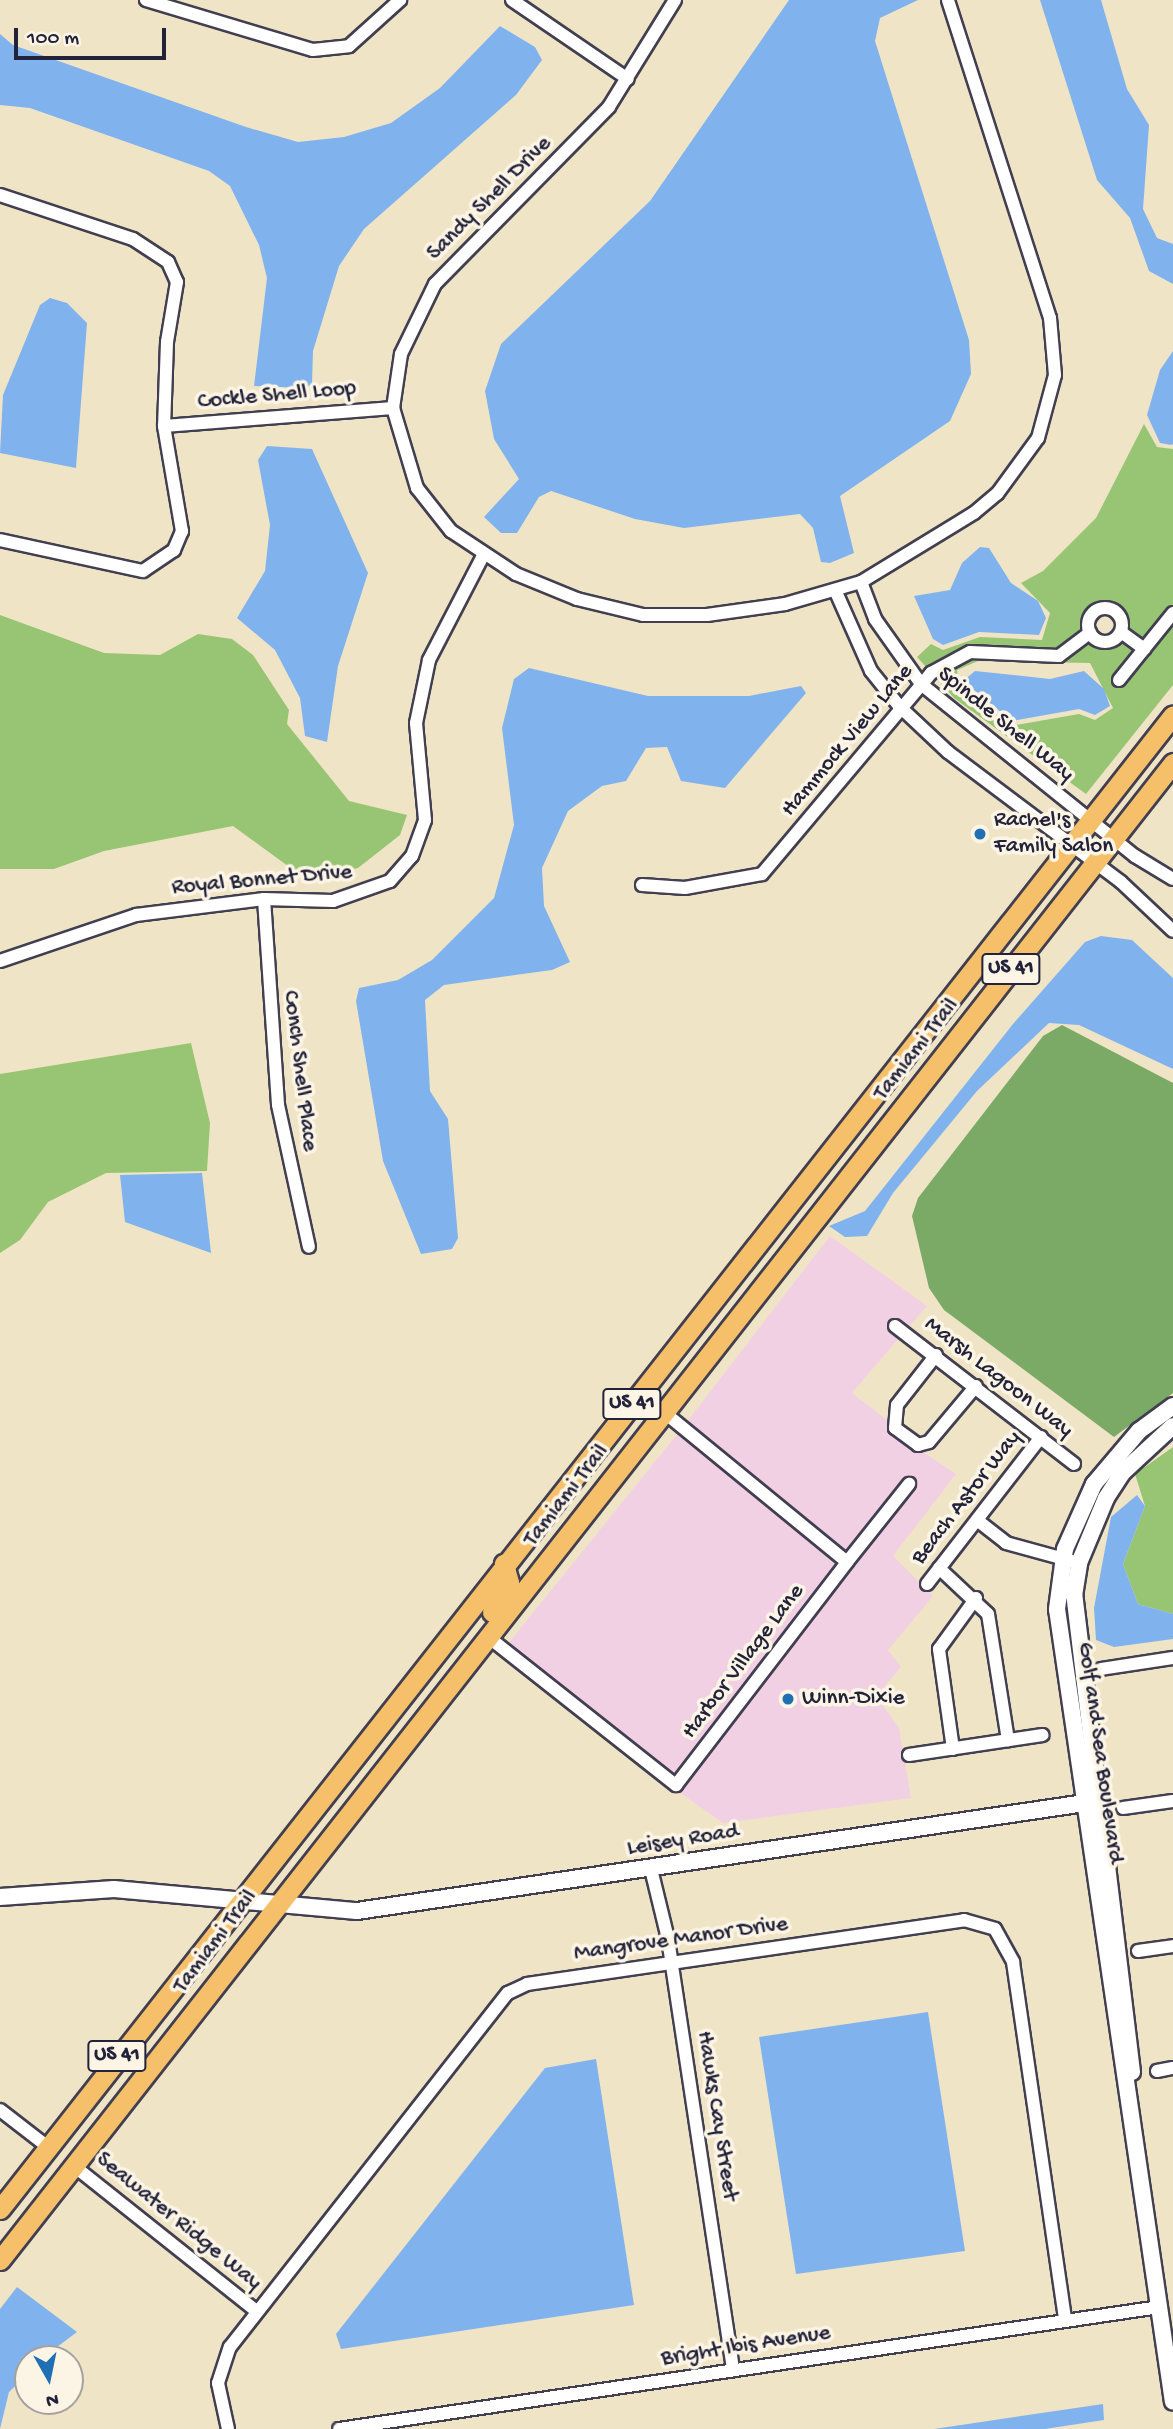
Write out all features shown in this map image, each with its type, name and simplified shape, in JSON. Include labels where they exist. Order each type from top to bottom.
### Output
[{"type":"main road","name":"Tamiami Trail","points":[[0,2209],[235,1903],[1173,715]]},
{"type":"main road","name":"Tamiami Trail","points":[[0,2260],[274,1905],[1173,763]]},
{"type":"main road","points":[[850,1175],[862,1144],[857,1117]]},
{"type":"main road","points":[[664,1412],[654,1394],[667,1359]]},
{"type":"main road","points":[[454,1678],[458,1656],[503,1597],[509,1582],[504,1564]]},
{"type":"street","points":[[146,0],[313,50],[349,46],[400,0]]},
{"type":"street","points":[[512,0],[628,79]]},
{"type":"street","name":"Sandy Shell Drive","points":[[675,0],[628,79],[576,142],[435,284],[401,354],[393,408],[417,488],[451,531],[483,556],[578,599],[643,615],[707,615],[836,592],[862,582],[928,546],[997,494],[1038,438],[1052,401],[1050,317],[948,0]]},
{"type":"street","name":"Cockle Shell Loop","points":[[0,195],[133,239],[168,262],[177,282],[164,368],[164,426],[182,531],[163,561],[143,571],[118,569],[0,540]]},
{"type":"street","name":"Cockle Shell Loop","points":[[164,426],[393,408]]},
{"type":"street","name":"Royal Bonnet Drive","points":[[0,961],[136,915],[264,899],[356,897],[390,881],[412,856],[425,820],[418,702],[440,631],[483,556]]},
{"type":"street","name":"Spindle Shell Way","points":[[862,582],[875,620],[921,684],[1113,839],[1173,879]]},
{"type":"street","points":[[836,592],[871,671],[899,706],[948,752],[1073,842],[1173,931]]},
{"type":"street","name":"Hammock View Lane","points":[[642,885],[685,888],[762,874],[899,706],[921,684],[958,655],[986,651],[1047,659],[1090,632],[1090,617],[1105,607],[1120,615],[1121,632]]},
{"type":"street","points":[[1119,680],[1173,613]]},
{"type":"street","points":[[1090,632],[1108,642],[1121,632],[1144,649]]},
{"type":"street","name":"Conch Shell Place","points":[[264,899],[278,1105],[309,1247]]},
{"type":"street","name":"Marsh Lagoon Way","points":[[895,1326],[1074,1464]]},
{"type":"street","points":[[936,1355],[897,1405],[895,1428],[918,1444],[929,1441],[976,1386]]},
{"type":"street","name":"Golf and Sea Boulevard","points":[[1173,1406],[1139,1432],[1094,1485],[1071,1560],[1059,1637],[1090,1802],[1135,2144],[1173,2402]]},
{"type":"street","points":[[664,1412],[847,1562],[909,1484]]},
{"type":"street","name":"Golf and Sea Boulevard","points":[[1071,1560],[1122,1473],[1173,1426]]},
{"type":"street","name":"Beach Astor Way","points":[[927,1584],[1041,1437]]},
{"type":"street","points":[[977,1520],[1006,1543],[1071,1560]]},
{"type":"street","name":"Harbor Village Lane","points":[[487,1636],[676,1785],[847,1562]]},
{"type":"street","points":[[939,1568],[976,1598],[988,1614],[1008,1740]]},
{"type":"street","points":[[953,1749],[939,1649],[976,1598]]},
{"type":"street","points":[[1101,1669],[1173,1658]]},
{"type":"street","points":[[909,1755],[1043,1735]]},
{"type":"street","points":[[1123,1808],[1173,1801]]},
{"type":"street","name":"Leisey Road","points":[[0,1897],[114,1889],[235,1903],[370,1910],[1090,1802]]},
{"type":"street","name":"Hawks Cay Street","points":[[651,1869],[671,1964],[733,2370]]},
{"type":"street","name":"Mangrove Manor Drive","points":[[228,2429],[218,2383],[220,2364],[256,2311],[508,1993],[527,1984],[964,1920],[995,1929],[1013,1962],[1065,2320]]},
{"type":"street","points":[[1139,1951],[1173,1946]]},
{"type":"street","points":[[1157,2071],[1173,2068]]},
{"type":"street","points":[[0,2110],[48,2147]]},
{"type":"street","name":"Seawater Ridge Way","points":[[74,2166],[256,2311]]},
{"type":"street","name":"Bright Ibis Avenue","points":[[339,2429],[1159,2306]]},
{"type":"shaded area","points":[[830,1236],[927,1306],[906,1330],[893,1320],[888,1329],[899,1338],[852,1393],[887,1420],[890,1430],[956,1474],[893,1556],[933,1596],[888,1650],[901,1667],[876,1696],[899,1728],[911,1798],[723,1823],[676,1790],[917,1484],[909,1476],[846,1554],[686,1423]]},
{"type":"shaded area","points":[[679,1432],[840,1563],[675,1777],[507,1645]]},
{"type":"green space","points":[[1144,424],[1157,447],[1173,449],[1173,604],[1143,642],[1127,630],[1120,607],[1105,601],[1089,608],[1084,631],[1057,651],[970,646],[927,668],[917,657],[931,644],[943,650],[980,637],[1042,640],[1050,613],[1021,583],[1043,571],[1096,518]]},
{"type":"green space","points":[[0,615],[104,653],[160,655],[198,634],[232,639],[253,655],[289,710],[287,724],[349,801],[407,815],[400,835],[358,868],[317,878],[292,869],[233,826],[104,851],[54,869],[0,869]]},
{"type":"green space","points":[[1173,622],[1173,685],[1086,794],[954,698],[935,677],[971,658],[1019,662],[978,661],[957,670],[959,683],[1011,726],[1079,714],[1095,720],[1113,708],[1090,663],[1051,662],[1090,641],[1103,647],[1122,640],[1136,650],[1112,680],[1120,688]]},
{"type":"green space","points":[[1062,1025],[1173,1083],[1173,1393],[1114,1437],[944,1310],[929,1288],[912,1216],[918,1198],[1043,1036]]},
{"type":"green space","points":[[191,1043],[210,1123],[207,1171],[106,1173],[48,1202],[20,1240],[0,1253],[0,1074]]},
{"type":"green space","points":[[1173,1447],[1173,1614],[1138,1604],[1123,1564],[1145,1506],[1135,1474]]},
{"type":"water","points":[[789,0],[918,0],[880,18],[875,41],[969,340],[971,374],[950,421],[840,496],[854,553],[830,563],[821,562],[813,528],[800,514],[684,528],[635,519],[551,491],[539,497],[517,533],[501,533],[484,517],[519,479],[494,439],[485,391],[501,344],[650,201]]},
{"type":"water","points":[[1040,0],[1101,0],[1127,89],[1149,125],[1143,209],[1157,238],[1173,244],[1173,284],[1149,271],[1130,218],[1097,180]]},
{"type":"water","points":[[500,26],[535,47],[542,60],[516,95],[364,229],[339,266],[313,351],[312,384],[306,388],[254,386],[267,278],[259,245],[230,186],[209,171],[30,108],[0,105],[0,34],[13,45],[246,127],[298,142],[344,137],[391,123],[440,88]]},
{"type":"water","points":[[50,298],[67,303],[87,323],[76,468],[0,453],[3,395],[40,305]]},
{"type":"water","points":[[1173,351],[1171,445],[1160,443],[1147,415],[1160,370]]},
{"type":"water","points":[[267,446],[312,449],[368,573],[338,666],[327,742],[305,736],[300,698],[275,650],[237,618],[265,571],[270,525],[258,460]]},
{"type":"water","points":[[980,547],[989,548],[1011,583],[1038,601],[1046,618],[1039,635],[979,632],[943,645],[933,639],[914,596],[950,590],[962,563]]},
{"type":"water","points":[[529,668],[648,696],[749,696],[801,686],[806,693],[725,788],[681,781],[667,747],[646,748],[626,781],[602,786],[568,811],[542,868],[544,906],[570,962],[552,970],[444,985],[425,1000],[430,1091],[448,1119],[458,1238],[452,1249],[421,1254],[383,1161],[356,1001],[359,988],[398,980],[432,960],[494,898],[514,825],[502,728],[514,679]]},
{"type":"water","points":[[975,671],[1050,679],[1084,671],[1104,689],[1110,706],[1095,715],[1079,709],[1012,721],[963,681]]},
{"type":"water","points":[[1101,936],[1132,940],[1173,978],[1173,1069],[1079,1025],[1049,1023],[977,1091],[893,1193],[867,1236],[845,1237],[829,1226],[865,1211],[1013,1024],[1085,942]]},
{"type":"water","points":[[202,1173],[211,1253],[125,1222],[120,1175]]},
{"type":"water","points":[[1137,1495],[1145,1506],[1123,1564],[1138,1604],[1173,1614],[1173,1639],[1114,1647],[1096,1640],[1094,1608],[1111,1517]]},
{"type":"water","points":[[928,2012],[965,2251],[796,2274],[759,2037]]},
{"type":"water","points":[[596,2059],[634,2305],[341,2349],[336,2334],[545,2068]]},
{"type":"water","points":[[17,2287],[77,2332],[60,2345],[14,2345],[14,2387],[9,2392],[0,2429],[0,2309]]},
{"type":"water","points":[[1103,2404],[1104,2420],[1045,2429],[934,2429]]},
{"type":"place","name":"Rachel's Family Salon","points":[[980,834]]},
{"type":"place","name":"Winn-Dixie","points":[[788,1699]]}]
